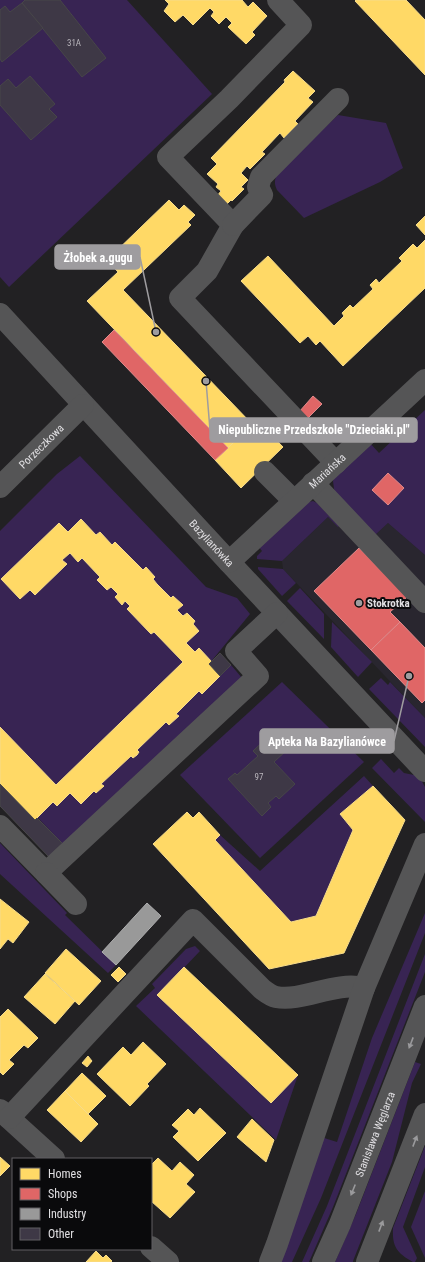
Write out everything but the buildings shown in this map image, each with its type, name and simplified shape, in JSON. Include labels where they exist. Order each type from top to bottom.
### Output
[{"type":"street","points":[[232,225],[168,156],[229,99],[301,25],[278,0]]},
{"type":"street","points":[[336,463],[180,298],[207,271],[232,225],[262,195],[258,187],[261,176],[338,99]]},
{"type":"street","name":"Bazylianówka","points":[[0,314],[425,771]]},
{"type":"street","name":"Mariańska","points":[[229,562],[425,380]]},
{"type":"street","name":"Porzeczkowa","points":[[0,487],[83,405]]},
{"type":"street","points":[[265,472],[294,502]]},
{"type":"street","points":[[313,484],[425,602]]},
{"type":"street","points":[[46,873],[258,676],[236,651],[277,613]]},
{"type":"street","points":[[0,826],[76,904]]},
{"type":"street","points":[[273,1253],[364,988],[425,844]]},
{"type":"street","points":[[53,1158],[4,1114],[193,920],[262,989],[274,997],[288,997],[353,986],[364,988]]},
{"type":"street","name":"Stanisława Węglarza","points":[[323,1262],[343,1217],[425,1006]]},
{"type":"street","points":[[367,1262],[425,1114]]},
{"type":"street","points":[[152,1248],[168,1262]]},
{"type":"shaded area","points":[[0,0],[127,0],[212,94],[9,287],[0,277]]},
{"type":"shaded area","points":[[338,115],[386,123],[403,168],[380,182],[304,218],[277,190],[275,184],[276,177],[281,169]]},
{"type":"shaded area","points":[[425,410],[425,555],[388,523],[374,536],[337,498],[333,481],[335,474],[369,442],[379,453]]},
{"type":"shaded area","points":[[80,456],[206,587],[237,598],[250,614],[209,664],[220,676],[231,665],[242,678],[64,845],[38,818],[0,784],[0,531],[57,474]]},
{"type":"shaded area","points":[[313,501],[317,503],[339,526],[338,527],[328,517],[282,561],[257,559],[257,556],[262,551],[258,546],[309,502]]},
{"type":"shaded area","points":[[328,517],[339,526],[374,536],[388,523],[425,555],[425,718],[283,569],[282,561]]},
{"type":"shaded area","points":[[258,567],[283,569],[296,583],[282,596],[258,569]]},
{"type":"shaded area","points":[[300,588],[324,614],[324,639],[287,601]]},
{"type":"shaded area","points":[[332,622],[372,662],[358,677],[331,647]]},
{"type":"shaded area","points":[[381,678],[388,685],[390,682],[425,718],[425,747],[369,689]]},
{"type":"shaded area","points":[[282,682],[364,762],[260,858],[180,775]]},
{"type":"shaded area","points":[[381,759],[394,773],[399,768],[404,773],[419,776],[425,787],[425,822],[372,768]]},
{"type":"shaded area","points":[[364,776],[373,786],[340,814],[353,830],[316,916],[291,922],[215,840],[220,835],[260,871]]},
{"type":"shaded area","points":[[0,843],[67,913],[65,915],[116,965],[108,973],[0,874]]},
{"type":"shaded area","points":[[425,913],[425,933],[321,1198],[292,1262],[277,1262],[321,1137],[337,1142],[372,1038]]},
{"type":"shaded area","points":[[195,946],[200,951],[158,995],[270,1103],[298,1075],[276,1140],[136,1006],[155,988],[152,984],[186,949]]},
{"type":"shaded area","points":[[425,954],[425,972],[333,1207],[309,1262],[302,1262],[327,1206]]},
{"type":"shaded area","points":[[415,1062],[421,1064],[412,1083],[392,1162],[353,1262],[335,1262],[356,1214]]},
{"type":"shaded area","points":[[425,1146],[425,1167],[403,1227],[417,1258],[415,1262],[413,1262],[403,1256],[397,1249],[393,1240],[393,1228]]},
{"type":"shaded area","points":[[425,1191],[425,1258],[411,1227]]},
{"type":"place","name":"Żłobek a.gugu","points":[[156,332]]},
{"type":"place","name":"Niepubliczne Przedszkole \"Dzieciaki.pl\"","points":[[206,381]]},
{"type":"place","name":"Stokrotka","points":[[359,603]]},
{"type":"place","name":"Apteka Na Bazylianówce","points":[[409,676]]}]
